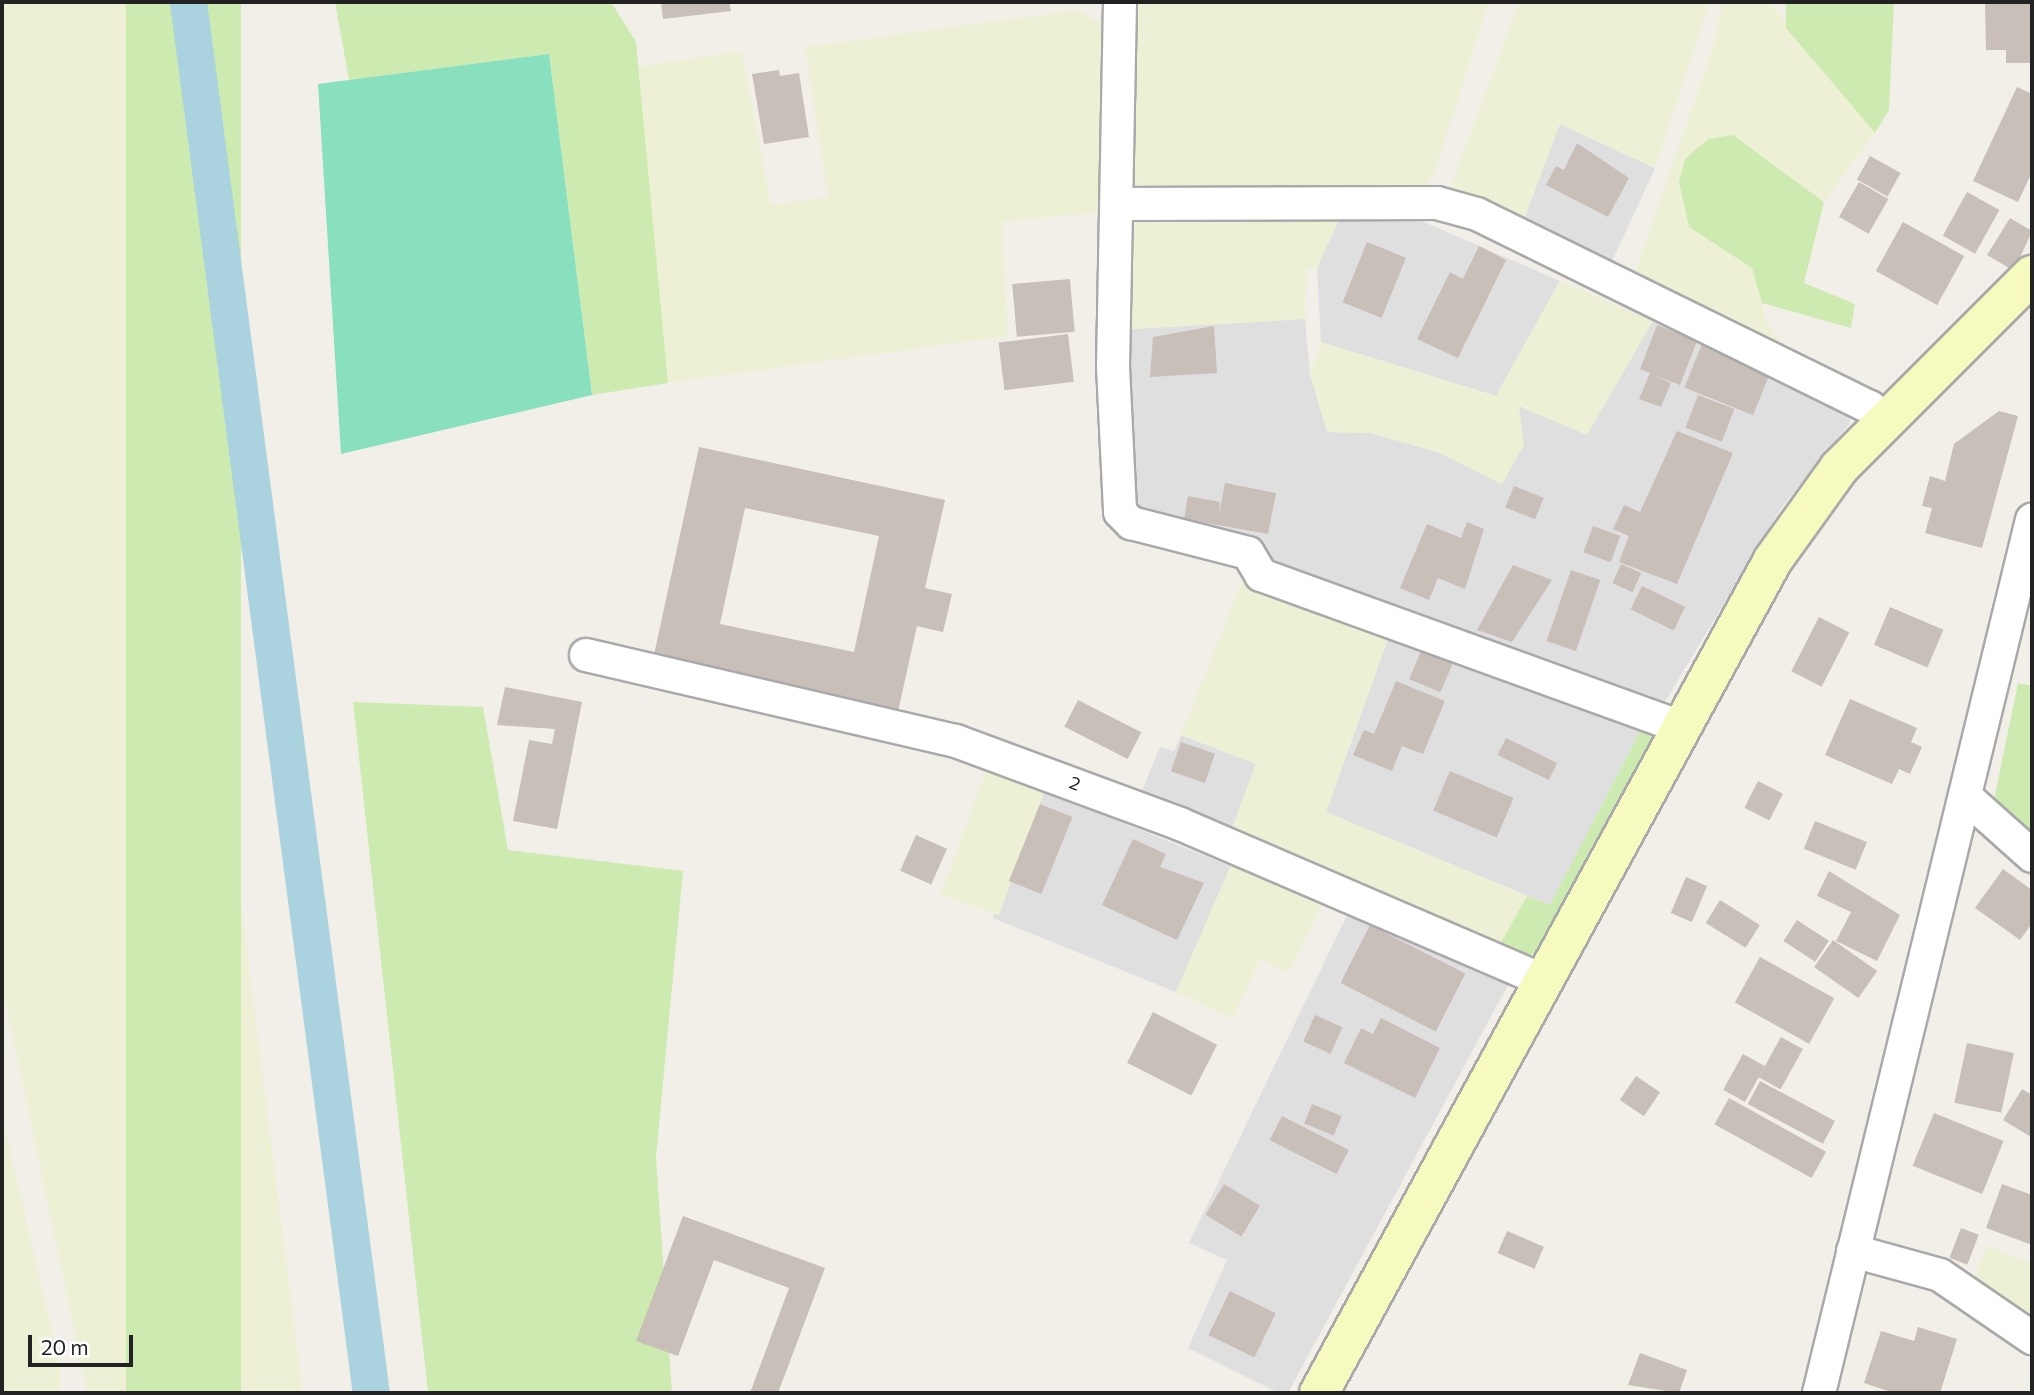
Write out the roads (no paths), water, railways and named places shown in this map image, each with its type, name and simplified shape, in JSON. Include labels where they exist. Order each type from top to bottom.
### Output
[{"type":"main road","points":[[1319,1393],[1678,726],[1773,560],[1839,468],[2032,275]]},
{"type":"street","points":[[1120,2],[1113,367],[1120,512],[1131,523],[1248,553],[1261,575],[1678,726]]},
{"type":"street","points":[[1117,204],[1437,203],[1477,214],[1870,407],[1884,422]]},
{"type":"street","points":[[1819,1393],[2032,520]]},
{"type":"street","name":"2","points":[[586,655],[968,745],[1180,824],[1542,981]]},
{"type":"street","points":[[1965,796],[2032,856]]},
{"type":"street","points":[[1853,1251],[1940,1275],[2032,1338]]},
{"type":"waterway","points":[[188,2],[371,1393]]}]
